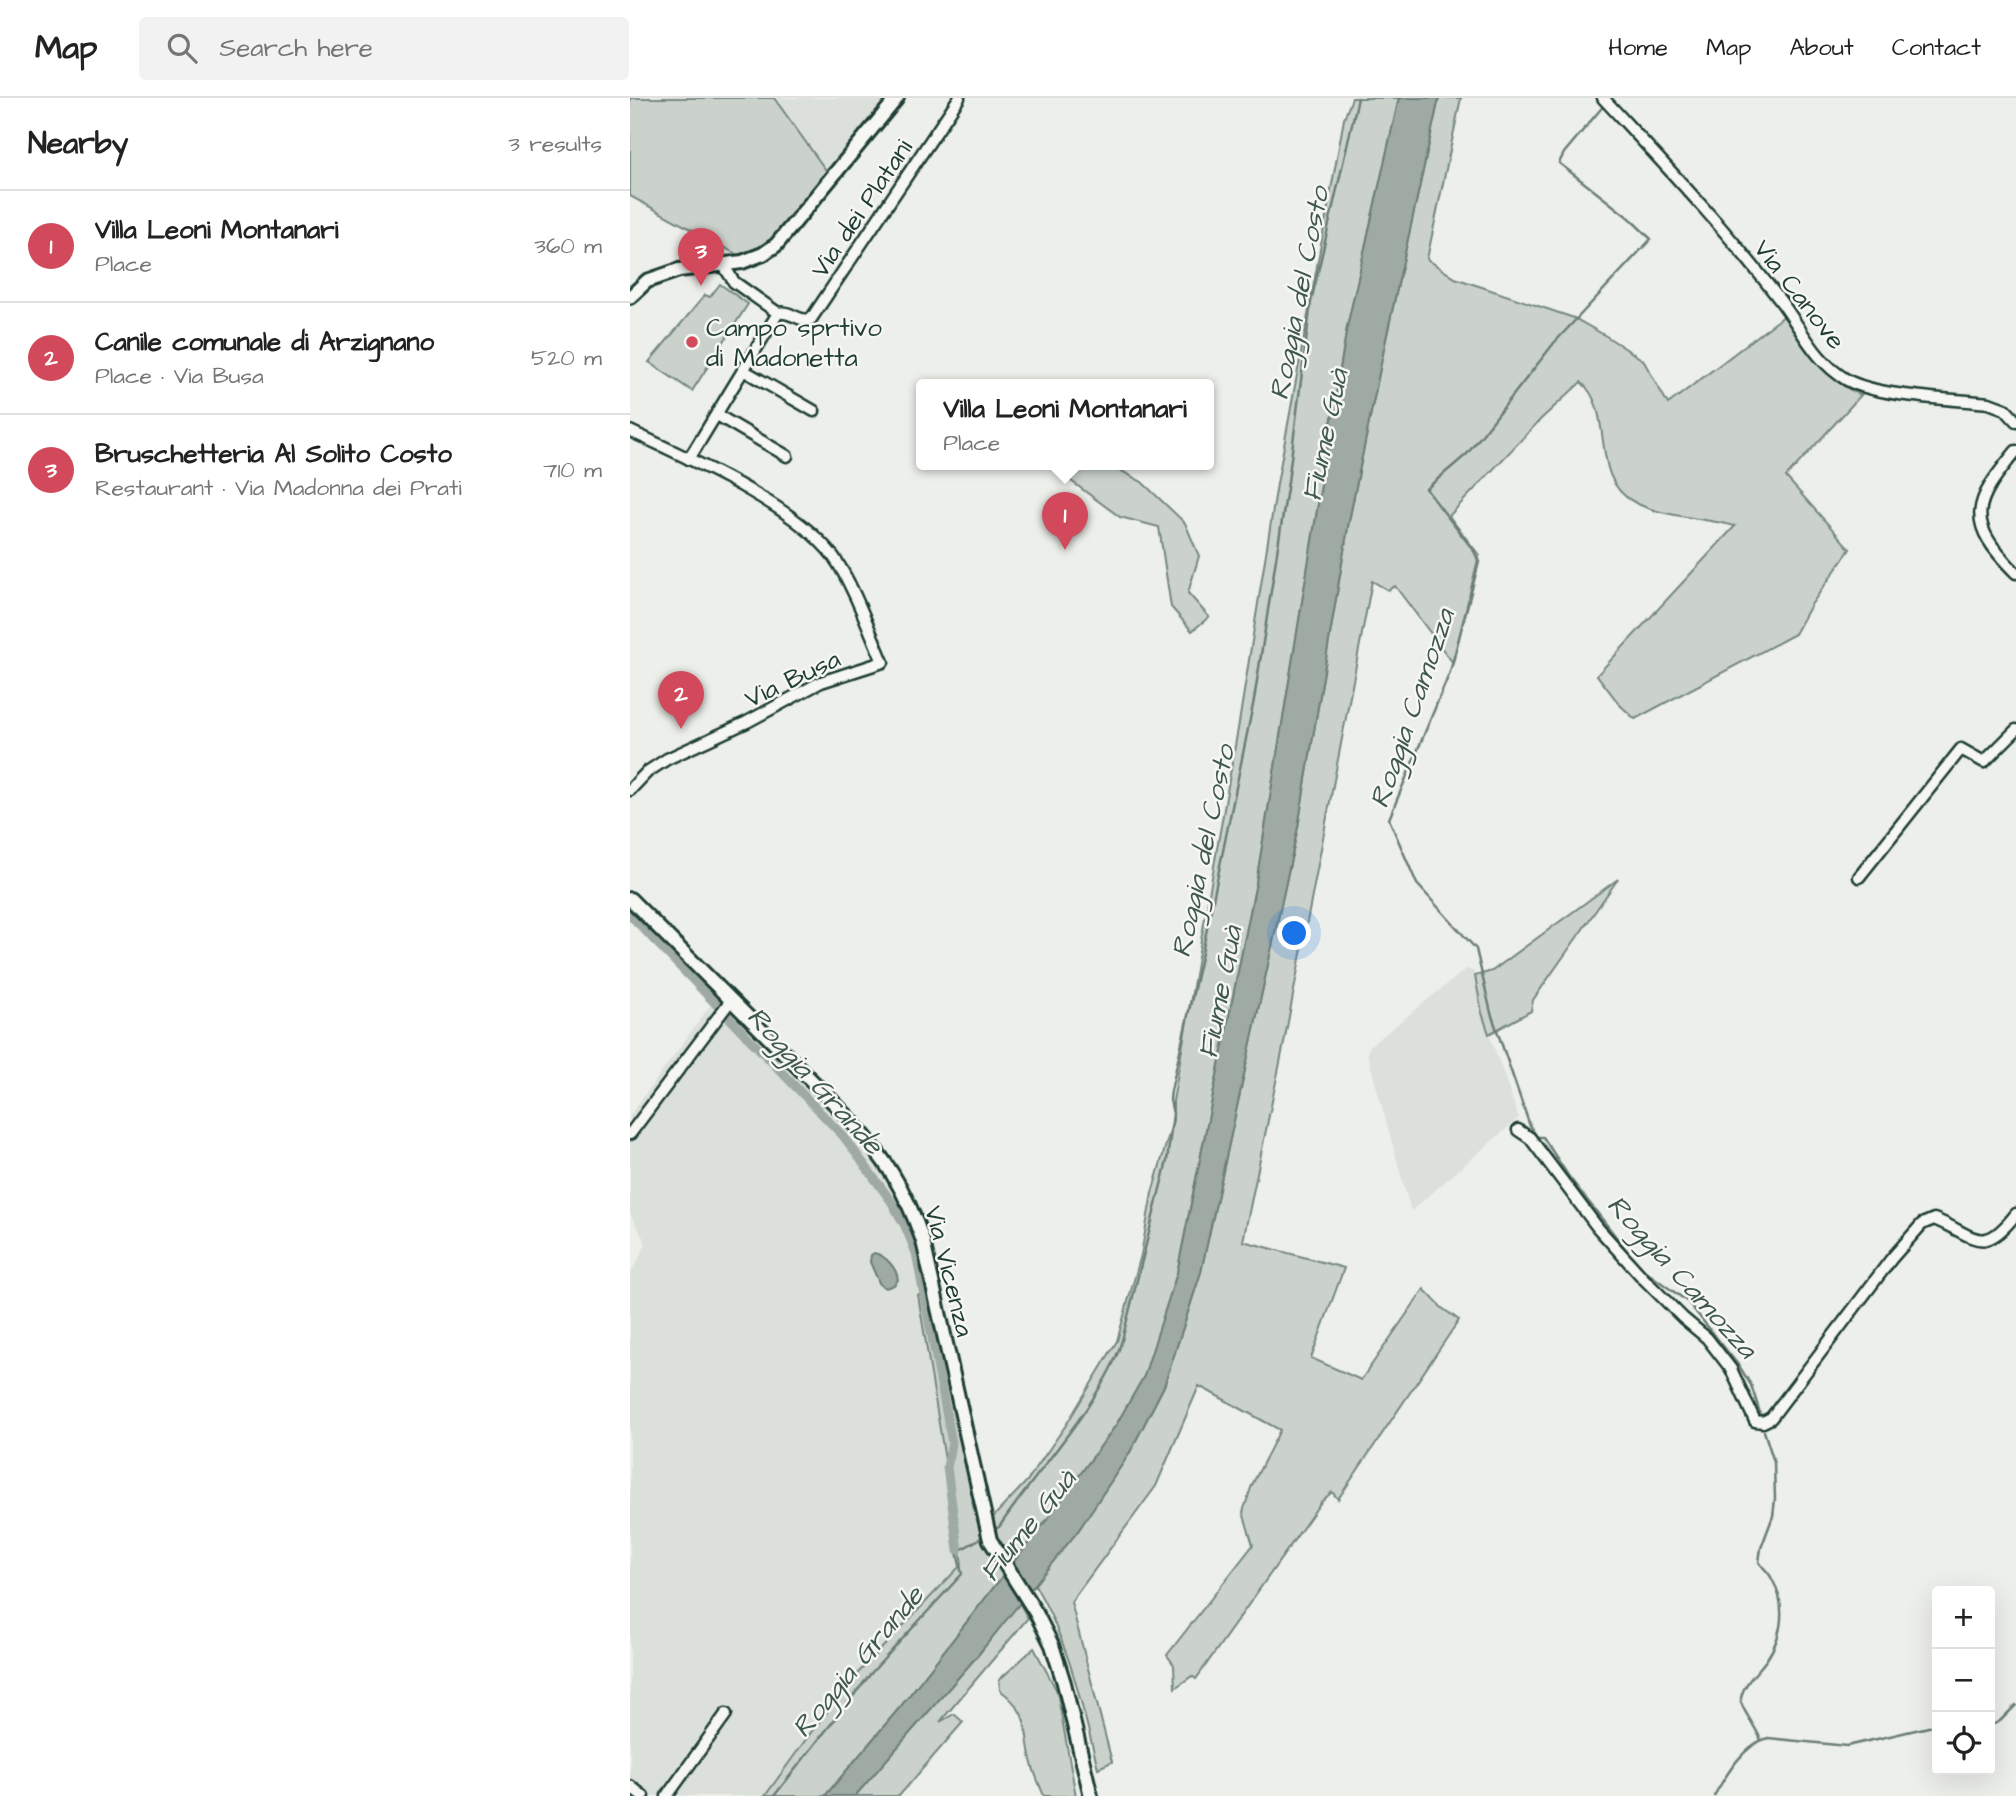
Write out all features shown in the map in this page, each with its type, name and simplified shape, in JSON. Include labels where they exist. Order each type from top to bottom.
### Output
[{"type":"main road","points":[[630,297],[647,281],[679,270],[724,265],[763,254],[776,245],[897,98]]},
{"type":"main road","name":"Via Vicenza","points":[[630,898],[872,1144],[897,1179],[911,1205],[923,1241],[990,1540],[1052,1645],[1064,1683],[1091,1796]]},
{"type":"street","name":"Via dei Platani","points":[[724,265],[734,282],[778,313],[785,312],[809,321],[960,98]]},
{"type":"street","name":"Via Canove","points":[[1606,101],[1714,220],[1781,301],[1811,347],[1825,363],[1847,380],[1867,388],[1989,403],[2005,409],[2016,421]]},
{"type":"street","points":[[690,459],[778,313]]},
{"type":"street","points":[[744,370],[814,411]]},
{"type":"street","points":[[717,415],[787,456]]},
{"type":"street","name":"Via Busa","points":[[630,431],[690,459],[776,508],[804,528],[833,556],[883,662],[821,682],[747,722],[667,759],[648,772],[630,790]]},
{"type":"street","points":[[2016,451],[1992,480],[1983,496],[1980,514],[1985,535],[1995,552],[2016,573]]},
{"type":"street","points":[[1858,877],[1961,750],[1984,762],[2016,730]]},
{"type":"street","points":[[630,1134],[731,1000]]},
{"type":"street","points":[[1518,1130],[1530,1138],[1598,1228],[1643,1278],[1707,1338],[1731,1369],[1755,1421],[1763,1422],[1771,1418],[1892,1258],[1922,1224],[1934,1219],[1974,1239],[1989,1240],[2002,1232],[2016,1214]]},
{"type":"street","points":[[667,1796],[726,1714]]},
{"type":"street","points":[[630,1786],[643,1796]]},
{"type":"shaded area","points":[[630,98],[774,98],[835,183],[767,259],[754,264],[630,196]]},
{"type":"shaded area","points":[[774,98],[904,98],[835,183]]},
{"type":"shaded area","points":[[1352,98],[1399,98],[1347,327],[1256,883],[1177,1273],[1144,1377],[1116,1425],[1052,1513],[901,1706],[825,1796],[765,1796],[859,1672],[962,1564],[918,1295],[927,1295],[976,1498],[972,1502],[980,1531],[1027,1481],[1066,1425],[1117,1341],[1141,1255],[1152,1193],[1173,1120],[1173,1101],[1239,723],[1277,484],[1344,119]]},
{"type":"shaded area","points":[[1399,98],[1439,98],[1349,521],[1298,827],[1201,1272],[1164,1386],[1129,1454],[1078,1531],[978,1655],[855,1796],[825,1796],[901,1706],[1052,1513],[1116,1425],[1144,1376],[1177,1273],[1256,883],[1347,327]]},
{"type":"shaded area","points":[[1439,98],[1461,98],[1427,259],[1455,278],[1574,318],[1606,336],[1643,360],[1668,404],[1784,316],[1816,362],[1836,381],[1861,395],[1786,477],[1850,549],[1811,605],[1795,634],[1635,719],[1620,705],[1597,675],[1735,526],[1658,511],[1634,502],[1620,491],[1611,477],[1606,461],[1598,410],[1581,382],[1541,419],[1449,516],[1479,555],[1453,663],[1395,586],[1388,590],[1372,581],[1283,1048],[1243,1241],[1344,1268],[1311,1358],[1361,1380],[1424,1289],[1442,1308],[1459,1320],[1338,1499],[1332,1492],[1321,1502],[1196,1679],[1192,1676],[1175,1688],[1174,1665],[1167,1655],[1253,1545],[1243,1512],[1252,1485],[1280,1430],[1199,1386],[1156,1486],[1071,1602],[1112,1762],[1098,1768],[1065,1651],[1057,1628],[1034,1583],[1078,1531],[1129,1454],[1164,1386],[1201,1272],[1298,827],[1349,521]]},
{"type":"shaded area","points":[[720,284],[748,304],[692,391],[649,362],[705,295],[710,297]]},
{"type":"shaded area","points":[[1056,470],[1120,470],[1142,482],[1185,523],[1199,556],[1188,593],[1209,617],[1192,631],[1171,607],[1159,527],[1120,517]]},
{"type":"shaded area","points":[[1618,879],[1533,1000],[1531,1011],[1489,1034],[1475,976],[1492,971]]},
{"type":"shaded area","points":[[1466,969],[1473,971],[1475,976],[1482,1013],[1519,1118],[1411,1211],[1367,1053],[1370,1046]]},
{"type":"shaded area","points":[[718,995],[848,1128],[893,1187],[909,1218],[927,1295],[918,1295],[962,1564],[846,1688],[765,1796],[630,1796],[630,1275],[646,1244],[630,1213],[630,1115]]},
{"type":"shaded area","points":[[874,1253],[882,1256],[893,1267],[898,1280],[894,1285],[886,1288],[880,1285],[870,1262]]},
{"type":"shaded area","points":[[1019,1603],[1028,1618],[940,1722],[954,1714],[963,1722],[899,1796],[855,1796],[978,1655]]},
{"type":"shaded area","points":[[1034,1648],[1057,1691],[1076,1796],[1044,1796],[1032,1764],[1022,1715],[1000,1690],[999,1680]]},
{"type":"waterway","name":"Roggia del Costo","points":[[992,1531],[999,1527],[1087,1408],[1112,1367],[1122,1340],[1167,1161],[1173,1114],[1171,1091],[1254,700],[1288,482],[1311,302],[1358,98]]},
{"type":"waterway","name":"Roggia Camozza","points":[[1605,104],[1564,153],[1559,163],[1629,218],[1651,239],[1554,343],[1467,454],[1426,489],[1474,551],[1479,562],[1450,672],[1389,819],[1417,884],[1476,949],[1491,1013],[1530,1126],[1537,1137],[1543,1137],[1569,1177],[1628,1252],[1645,1271],[1688,1302],[1739,1366],[1751,1385],[1761,1416]]},
{"type":"waterway","name":"Roggia Grande","points":[[630,915],[844,1137],[891,1201],[905,1226],[916,1253],[952,1443],[947,1467],[958,1550]]},
{"type":"waterway","name":"Roggia Camozza","points":[[1761,1740],[1741,1702],[1747,1684],[1773,1649],[1780,1626],[1777,1590],[1759,1562],[1761,1548],[1773,1516],[1775,1499],[1774,1462],[1764,1431]]},
{"type":"waterway","name":"Roggia Grande","points":[[774,1796],[873,1671],[962,1574],[957,1552],[986,1535]]},
{"type":"waterway","points":[[1995,1724],[2016,1705]]},
{"type":"waterway","points":[[1714,1796],[1744,1753],[1759,1741],[1768,1738],[1847,1746],[1932,1726]]},
{"type":"place","name":"Bruschetteria Al Solito Costo","points":[[701,286]]},
{"type":"place","name":"Campo sprtivo di Madonetta","points":[[692,342]]},
{"type":"place","name":"Villa Leoni Montanari","points":[[1065,550]]},
{"type":"place","name":"Canile comunale di Arzignano","points":[[681,729]]},
{"type":"water label","name":"Fiume Guà","points":[[1324,435]]},
{"type":"water label","name":"Fiume Guà","points":[[1219,992]]},
{"type":"water label","name":"Fiume Guà","points":[[1027,1525]]}]
